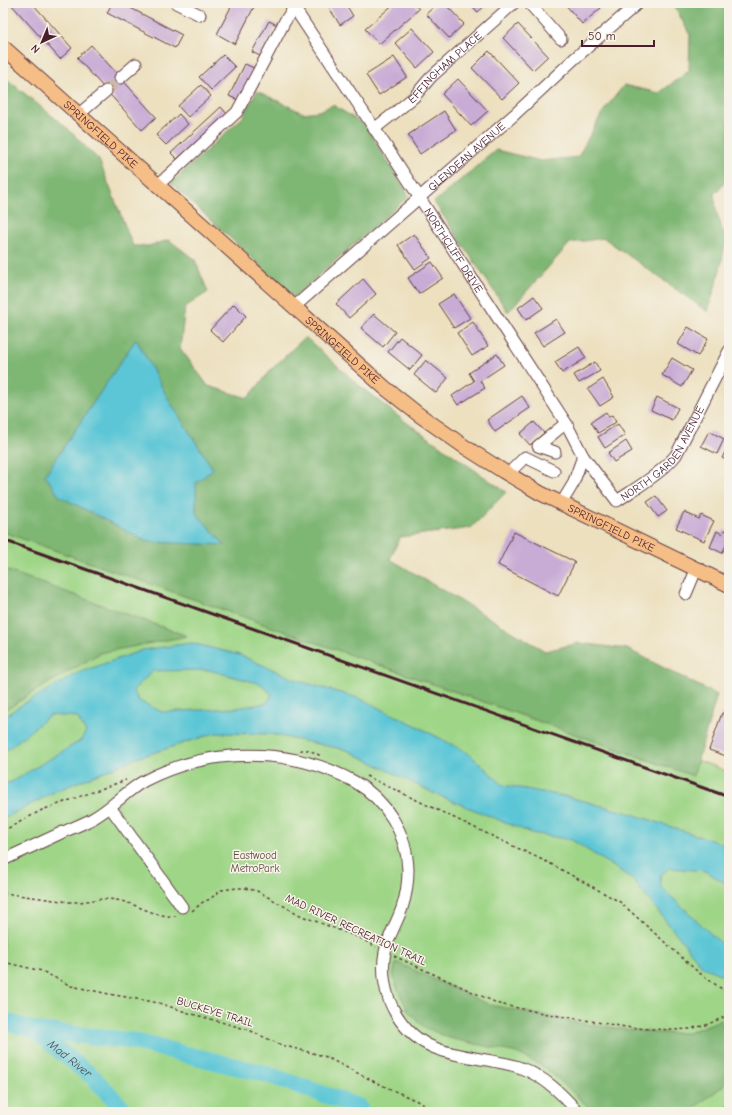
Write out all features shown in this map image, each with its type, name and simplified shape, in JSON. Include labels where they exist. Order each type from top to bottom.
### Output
[{"type":"main road","name":"SPRINGFIELD PIKE","points":[[3,47],[384,387],[418,414],[465,448],[561,504],[729,585]]},
{"type":"street","points":[[176,3],[200,15]]},
{"type":"street","name":"EFFINGHAM PLACE","points":[[374,128],[414,97],[430,77],[514,3]]},
{"type":"street","points":[[529,3],[561,39]]},
{"type":"street","name":"GLENDEAN AVENUE","points":[[294,307],[508,120],[638,3]]},
{"type":"street","points":[[158,185],[237,112],[292,6]]},
{"type":"street","name":"NORTHCLIFF DRIVE","points":[[292,6],[374,128],[566,423],[583,456]]},
{"type":"street","points":[[120,78],[136,64]]},
{"type":"street","points":[[78,115],[106,91]]},
{"type":"street","name":"NORTH GARDEN AVENUE","points":[[583,456],[617,501],[663,469],[676,455],[729,351]]},
{"type":"street","points":[[508,474],[524,457],[566,423]]},
{"type":"street","points":[[538,446],[555,452]]},
{"type":"street","points":[[561,504],[573,484],[583,456]]},
{"type":"street","points":[[524,457],[554,471]]},
{"type":"street","points":[[686,594],[696,570]]},
{"type":"street","points":[[3,860],[91,819],[110,807],[132,788],[144,781],[194,762],[229,756],[264,756],[309,763],[347,778],[364,788],[378,799],[387,810],[403,841],[406,854],[408,882],[402,910],[394,926],[385,952],[384,964],[384,977],[388,996],[404,1026],[426,1044],[438,1050],[450,1054],[508,1064],[535,1074],[562,1094],[578,1112]]},
{"type":"street","points":[[110,807],[185,911]]},
{"type":"path","points":[[294,750],[309,750],[324,757]]},
{"type":"path","points":[[366,776],[551,864],[620,902],[698,972],[729,994]]},
{"type":"path","points":[[3,831],[42,810],[129,779]]},
{"type":"path","name":"MAD RIVER RECREATION TRAIL","points":[[185,911],[210,899],[221,890],[245,888],[258,891],[302,916],[360,938],[385,952],[499,1004],[542,1013],[632,1028],[672,1030],[689,1029],[729,1015]]},
{"type":"path","points":[[3,893],[75,903],[102,899],[116,900],[129,903],[159,915],[173,916],[185,911]]},
{"type":"path","name":"BUCKEYE TRAIL","points":[[3,962],[42,971],[71,986],[159,1003],[249,1030],[281,1045],[324,1056],[437,1112]]},
{"type":"green space","points":[[673,3],[729,3],[729,178],[714,194],[717,214],[726,240],[720,269],[708,312],[604,238],[570,243],[508,312],[434,202],[496,150],[541,161],[578,157],[602,113],[624,85],[659,93],[689,71],[690,35]]},
{"type":"green space","points":[[3,76],[67,128],[99,160],[133,246],[149,246],[169,240],[195,260],[208,292],[185,307],[180,348],[208,386],[248,398],[271,370],[305,337],[361,387],[403,420],[506,492],[471,528],[400,537],[390,559],[545,651],[579,643],[627,649],[717,695],[693,776],[3,532]]},
{"type":"green space","points":[[257,91],[303,113],[319,111],[333,105],[365,125],[409,196],[294,297],[171,183],[243,117]]},
{"type":"green space","name":"Eastwood MetroPark","points":[[3,499],[729,772],[729,1112],[3,1112]]},
{"type":"green space","points":[[3,569],[187,636],[100,653],[3,712]]},
{"type":"green space","points":[[396,962],[490,1005],[591,1025],[656,1033],[688,1033],[720,1020],[729,1034],[728,1082],[689,1112],[594,1112],[546,1068],[517,1053],[449,1038],[424,1027],[408,1011],[398,990],[393,975]]},
{"type":"water","points":[[136,339],[170,402],[213,469],[196,483],[196,513],[225,545],[148,542],[59,496],[45,475]]},
{"type":"water","points":[[191,643],[240,655],[299,681],[358,698],[415,725],[468,753],[503,785],[569,797],[632,814],[729,846],[729,900],[725,883],[705,871],[670,868],[660,875],[661,887],[729,951],[729,978],[703,967],[631,878],[572,840],[531,833],[433,793],[347,750],[270,734],[215,733],[140,757],[56,791],[3,819],[3,784],[11,782],[80,741],[86,732],[77,717],[50,715],[3,753],[3,718],[18,707],[78,673],[143,650]],"holes":[[[209,670],[261,684],[272,695],[267,703],[237,708],[162,712],[139,701],[133,690],[153,671]]]},
{"type":"building","points":[[10,3],[32,3],[72,48],[60,59]]},
{"type":"building","points":[[112,3],[121,3],[182,35],[175,48],[107,13]]},
{"type":"building","points":[[233,3],[256,3],[235,44],[217,34]]},
{"type":"building","points":[[326,3],[345,3],[353,16],[340,25]]},
{"type":"building","points":[[395,3],[413,3],[419,9],[379,44],[365,29]]},
{"type":"building","points":[[438,3],[444,3],[464,24],[449,38],[426,14]]},
{"type":"building","points":[[469,3],[488,3],[478,12]]},
{"type":"building","points":[[564,3],[596,3],[601,8],[582,24]]},
{"type":"building","points":[[269,21],[277,25],[260,56],[252,52]]},
{"type":"building","points":[[518,24],[548,56],[533,70],[503,38]]},
{"type":"building","points":[[412,28],[434,52],[417,68],[395,43]]},
{"type":"building","points":[[91,45],[156,117],[142,130],[77,58]]},
{"type":"building","points":[[489,51],[519,83],[502,99],[472,68]]},
{"type":"building","points":[[223,55],[235,67],[211,90],[199,77]]},
{"type":"building","points":[[394,57],[407,77],[379,95],[366,75]]},
{"type":"building","points":[[245,64],[254,68],[238,100],[229,96]]},
{"type":"building","points":[[458,79],[488,111],[471,126],[442,94]]},
{"type":"building","points":[[201,85],[211,96],[188,117],[178,106]]},
{"type":"building","points":[[221,107],[227,114],[177,159],[171,153]]},
{"type":"building","points":[[444,111],[456,130],[420,154],[408,135]]},
{"type":"building","points":[[179,114],[188,124],[166,145],[156,135]]},
{"type":"building","points":[[414,234],[431,258],[415,269],[398,245]]},
{"type":"building","points":[[432,262],[443,278],[419,294],[408,278]]},
{"type":"building","points":[[363,279],[376,294],[349,318],[336,304]]},
{"type":"building","points":[[454,294],[470,318],[454,328],[438,304]]},
{"type":"building","points":[[534,296],[543,308],[526,320],[518,308]]},
{"type":"building","points":[[234,304],[246,316],[223,342],[210,330]]},
{"type":"building","points":[[374,314],[395,332],[383,347],[361,328]]},
{"type":"building","points":[[556,319],[565,332],[543,346],[534,333]]},
{"type":"building","points":[[473,322],[488,346],[472,356],[457,333]]},
{"type":"building","points":[[688,327],[708,339],[698,356],[678,344]]},
{"type":"building","points":[[400,337],[422,355],[410,370],[388,352]]},
{"type":"building","points":[[579,347],[586,358],[562,373],[555,362]]},
{"type":"building","points":[[497,354],[504,365],[480,381],[485,388],[458,405],[452,396],[474,381],[469,373]]},
{"type":"building","points":[[672,358],[692,370],[682,387],[662,375]]},
{"type":"building","points":[[426,360],[448,378],[436,393],[414,375]]},
{"type":"building","points":[[595,362],[600,371],[579,383],[574,375]]},
{"type":"building","points":[[603,379],[614,397],[600,406],[588,389]]},
{"type":"building","points":[[522,396],[530,408],[495,432],[487,420]]},
{"type":"building","points":[[657,397],[678,408],[672,420],[651,410]]},
{"type":"building","points":[[606,412],[609,417],[612,415],[616,422],[598,433],[591,422]]},
{"type":"building","points":[[534,422],[544,433],[530,445],[520,434]]},
{"type":"building","points":[[618,424],[625,435],[605,448],[598,437]]},
{"type":"building","points":[[709,431],[724,439],[717,454],[701,446]]},
{"type":"building","points":[[626,441],[632,451],[614,462],[608,453]]},
{"type":"building","points":[[729,444],[729,461],[722,458]]},
{"type":"building","points":[[656,496],[667,511],[658,517],[647,502]]},
{"type":"building","points":[[684,512],[699,519],[701,515],[714,521],[704,541],[676,528]]},
{"type":"building","points":[[724,530],[729,532],[729,540],[722,553],[710,547],[717,531],[722,534]]},
{"type":"building","points":[[514,532],[575,562],[558,596],[498,565]]},
{"type":"building","points":[[722,713],[729,715],[729,757],[709,750]]},
{"type":"waterway","name":"Mad River","points":[[3,1021],[34,1030],[94,1078],[126,1112]]},
{"type":"waterway","points":[[34,1030],[132,1041],[266,1074],[359,1107],[361,1112]]},
{"type":"tunnel","points":[[106,91],[120,78]]},
{"type":"railway","points":[[3,540],[729,797]]}]
